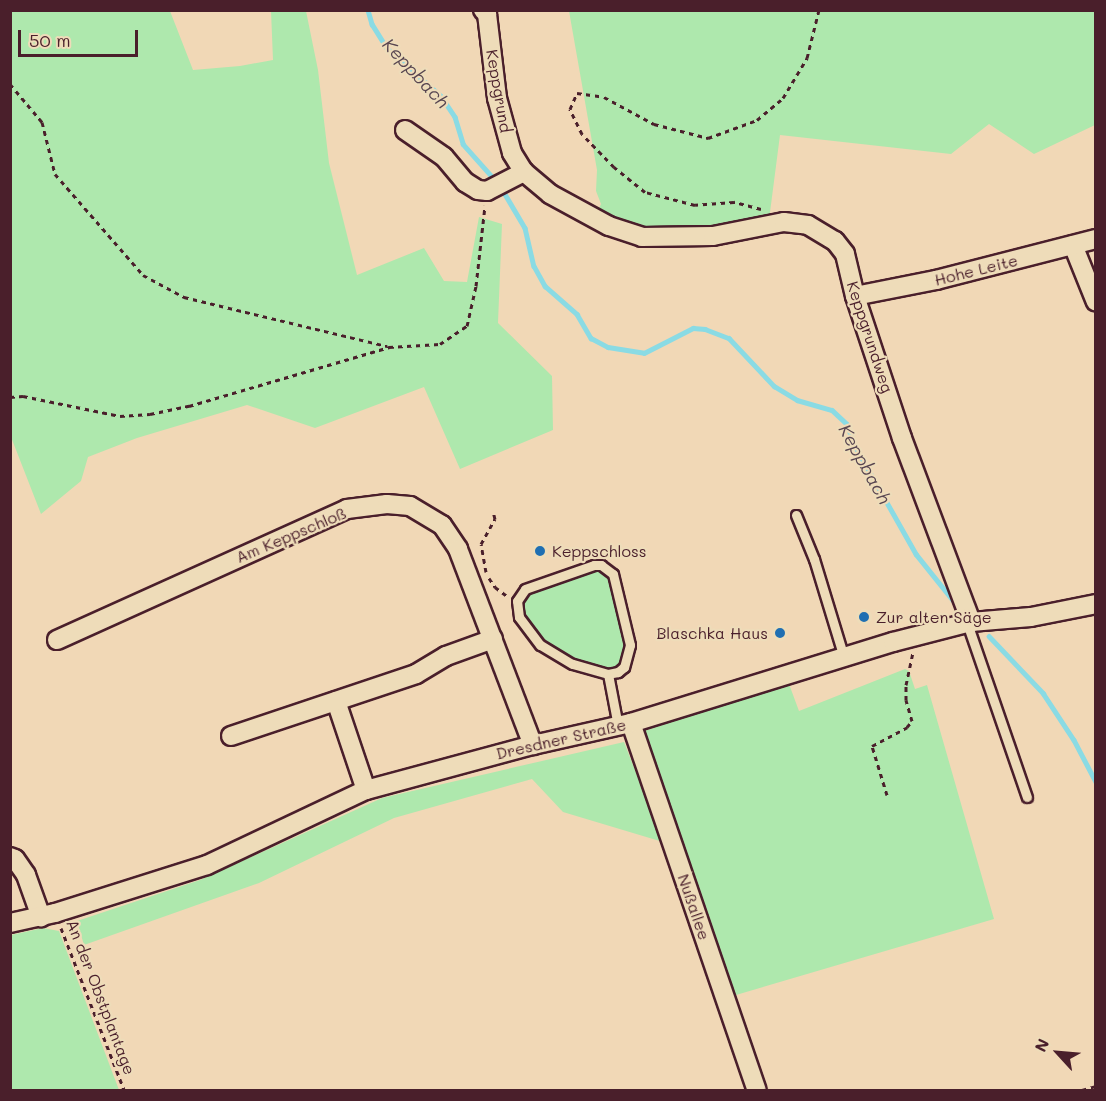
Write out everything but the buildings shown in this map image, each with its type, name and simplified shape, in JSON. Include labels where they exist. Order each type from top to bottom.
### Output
[{"type":"street","name":"Keppgrund","points":[[486,12],[497,98],[518,174],[570,206],[609,226],[642,237]]},
{"type":"street","points":[[405,130],[444,157],[465,182],[478,190],[490,189],[518,174]]},
{"type":"street","name":"Keppgrundweg","points":[[642,237],[713,236],[784,222],[808,225],[835,241],[845,254],[855,296],[902,438],[969,623]]},
{"type":"street","name":"Hohe Leite","points":[[855,296],[936,280],[1095,239]]},
{"type":"street","points":[[1073,245],[1095,302]]},
{"type":"street","name":"Am Keppschloß","points":[[57,640],[347,509],[387,504],[410,506],[442,525],[458,549],[533,744]]},
{"type":"street","name":"Dresdner Straße","points":[[10,923],[48,915],[207,865],[366,790],[533,744],[624,724],[844,657],[969,623],[1031,617],[1095,604]]},
{"type":"street","points":[[231,736],[416,674],[446,656],[493,639]]},
{"type":"street","points":[[336,701],[366,790]]},
{"type":"street","name":"Nußallee","points":[[624,724],[757,1090]]},
{"type":"street","points":[[10,857],[15,859],[26,875],[48,915]]},
{"type":"lane","points":[[796,515],[814,559],[844,657]]},
{"type":"lane","points":[[594,565],[608,569],[617,585],[630,645],[624,667],[618,672],[608,674],[572,664],[540,645],[519,617],[517,601],[525,589],[594,565]]},
{"type":"lane","points":[[969,623],[1027,797]]},
{"type":"lane","points":[[608,674],[624,724]]},
{"type":"path","points":[[765,210],[734,202],[695,205],[645,192],[614,167],[582,134],[570,109],[577,93],[604,97],[654,124],[708,138],[757,120],[783,98],[807,58],[819,10]]},
{"type":"path","points":[[10,84],[42,122],[55,174],[143,275],[184,297],[389,347]]},
{"type":"path","points":[[10,397],[23,396],[120,416],[150,414],[189,406],[389,347],[440,344],[467,326],[476,286],[490,189]]},
{"type":"path","points":[[493,511],[495,519],[481,544],[481,556],[488,578],[495,587],[517,601]]},
{"type":"path","points":[[887,795],[872,746],[907,727],[912,721],[906,700],[906,685],[913,653]]},
{"type":"path","name":"An der Obstplantage","points":[[48,915],[124,1090]]},
{"type":"path","points":[[1082,1090],[1095,1086]]},
{"type":"green space","points":[[10,11],[170,11],[193,70],[240,66],[273,60],[271,11],[306,11],[318,70],[329,163],[357,275],[424,248],[444,281],[467,282],[479,217],[502,224],[498,323],[552,376],[553,430],[460,469],[424,387],[315,428],[247,405],[137,438],[88,457],[81,481],[41,514],[11,437]]},
{"type":"green space","points":[[569,11],[1095,11],[1095,125],[1034,154],[989,124],[951,154],[780,135],[769,220],[711,231],[643,231],[597,213],[601,204],[596,191],[597,170]]},
{"type":"green space","points":[[595,570],[609,577],[626,646],[621,663],[611,669],[580,663],[555,651],[531,628],[521,607],[522,599],[534,589]]},
{"type":"green space","points":[[905,669],[909,671],[915,689],[927,685],[994,919],[736,995],[644,731],[789,684],[799,711]]},
{"type":"green space","points":[[624,742],[663,842],[563,812],[532,779],[394,818],[259,883],[84,945],[77,921],[200,880],[382,798]]},
{"type":"green space","points":[[43,928],[59,931],[119,1090],[11,1090],[11,935]]},
{"type":"waterway","name":"Keppbach","points":[[368,10],[372,24],[387,48],[441,96],[455,117],[463,144],[497,182]]},
{"type":"waterway","name":"Keppbach","points":[[502,189],[525,228],[534,266],[545,286],[577,314],[591,338],[608,347],[644,353],[693,328],[705,329],[729,338],[774,386],[797,400],[832,410],[847,424],[855,446],[916,554],[956,604]]},
{"type":"waterway","name":"Keppbach","points":[[989,636],[1043,693],[1074,740],[1096,782]]},
{"type":"place","name":"Keppschloss","points":[[540,551]]},
{"type":"place","name":"Zur alten Säge","points":[[864,617]]},
{"type":"place","name":"Blaschka Haus","points":[[780,633]]}]
